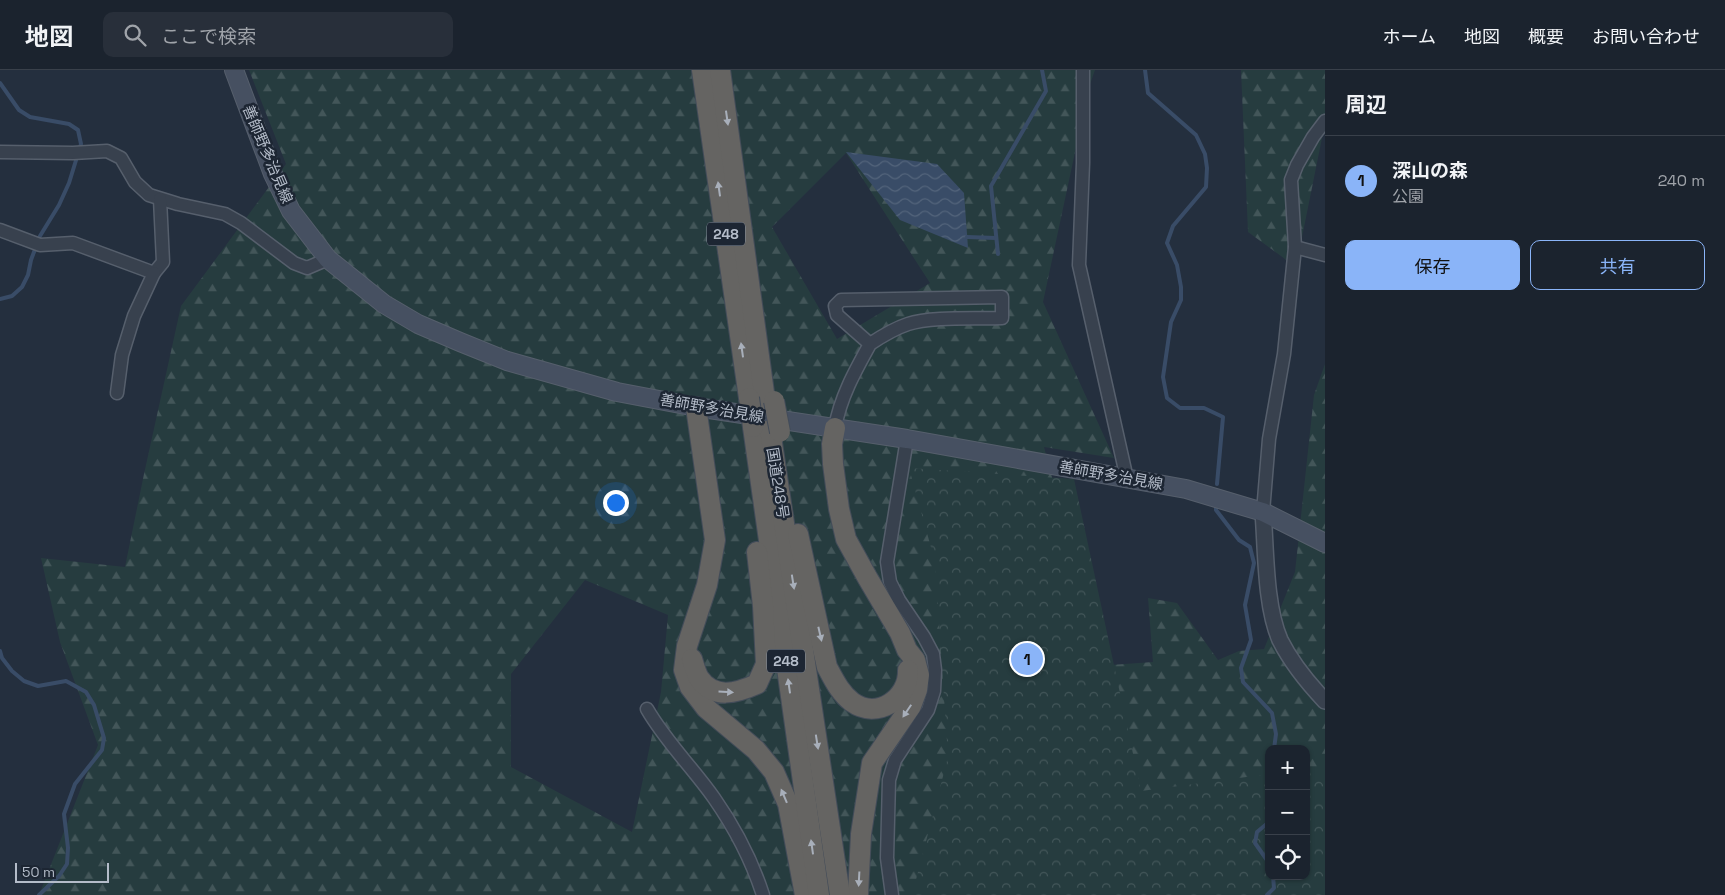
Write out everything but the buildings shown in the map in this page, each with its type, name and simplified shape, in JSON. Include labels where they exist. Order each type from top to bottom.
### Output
[{"type":"highway","name":"国道248号","points":[[702,70],[763,400]]},
{"type":"highway","name":"国道248号","points":[[720,70],[749,276],[763,400],[764,431],[819,895]]},
{"type":"highway","points":[[763,400],[764,431],[796,528],[825,658],[837,687],[852,702],[865,708],[880,709],[895,701],[904,690],[908,677],[907,650]]},
{"type":"highway","points":[[696,407],[715,540],[707,585],[687,646],[684,670],[690,687],[706,708],[756,750],[774,772],[788,804],[805,895]]},
{"type":"highway","points":[[835,428],[832,444],[833,464],[839,509],[846,539],[866,577],[900,633],[907,650],[915,660],[919,675],[917,690],[911,706],[872,763],[861,834],[858,895]]},
{"type":"highway","name":"国道248号","points":[[764,431],[840,895]]},
{"type":"highway","points":[[687,646],[699,678],[709,688],[720,693],[742,691],[757,684],[766,664],[763,606],[748,477],[764,431]]},
{"type":"main road","name":"善師野多治見線","points":[[234,70],[273,174],[291,211],[328,259],[384,304],[418,324],[499,358],[617,392],[696,407],[907,439],[1186,489],[1263,512],[1325,543]]},
{"type":"street","points":[[1084,70],[1079,265],[1127,479]]},
{"type":"street","points":[[1325,121],[1313,137],[1291,180],[1295,247],[1284,354],[1269,439],[1263,512],[1269,586],[1274,619],[1280,639],[1303,678],[1325,701]]},
{"type":"street","points":[[0,152],[73,153],[107,151],[121,158],[135,182],[149,195],[225,214],[241,223],[294,263],[307,268],[328,259]]},
{"type":"street","points":[[117,393],[122,355],[134,316],[154,273],[163,262],[160,199]]},
{"type":"street","points":[[0,230],[40,245],[73,243],[154,273]]},
{"type":"street","points":[[1295,247],[1325,255]]},
{"type":"street","points":[[835,428],[838,412],[849,385],[870,344],[888,332],[910,323],[928,320],[1002,318],[1002,297],[841,300],[835,306],[837,315],[870,344]]},
{"type":"street","points":[[892,895],[886,858],[889,780],[895,760],[928,710],[934,691],[935,670],[933,654],[899,600],[890,582],[887,562],[907,439]]},
{"type":"street","points":[[647,709],[658,727],[714,798],[738,836],[763,895]]},
{"type":"green space","points":[[249,70],[1095,70],[1089,87],[1043,302],[1114,458],[1044,447],[1064,523],[1096,666],[1153,662],[1148,598],[1177,603],[1218,660],[1239,651],[1264,649],[1295,572],[1314,395],[1325,364],[1325,895],[39,895],[98,745],[60,642],[41,558],[125,567],[181,306],[286,164]],"holes":[[[846,153],[930,283],[837,339],[772,227]],[[585,580],[668,615],[661,692],[632,832],[511,767],[511,674]]]},
{"type":"green space","points":[[1241,70],[1325,70],[1325,123],[1296,267],[1248,232]]},
{"type":"green space","points":[[909,468],[1074,479],[1141,791],[1265,775],[1265,880],[1310,880],[1310,769],[1325,767],[1325,895],[912,895],[948,757],[935,562]]},
{"type":"water","points":[[846,152],[937,164],[964,193],[968,248],[900,220]]},
{"type":"waterway","points":[[998,254],[991,186],[1046,91],[1042,70]]},
{"type":"waterway","points":[[1145,70],[1148,93],[1196,135],[1205,154],[1207,168],[1206,187],[1173,226],[1167,243],[1177,265],[1181,300],[1171,322],[1163,377],[1167,398],[1180,408],[1204,408],[1223,417],[1217,484]]},
{"type":"waterway","points":[[0,83],[19,110],[30,117],[69,124],[78,130],[81,144],[69,183],[59,205],[40,236],[31,260],[28,275],[22,287],[12,296],[0,299]]},
{"type":"waterway","points":[[967,237],[996,238]]},
{"type":"waterway","points":[[1216,507],[1216,510],[1239,540],[1250,547],[1254,563],[1245,605],[1251,640],[1241,668],[1243,682],[1272,713],[1276,734],[1275,745]]},
{"type":"waterway","points":[[0,651],[2,658],[12,671],[24,681],[38,686],[66,681],[86,692],[94,705],[104,738],[102,750],[75,784],[64,814],[68,848],[67,864],[59,876],[39,895]]},
{"type":"waterway","points":[[1265,825],[1257,832],[1255,843],[1265,857]]},
{"type":"waterway","points":[[1267,895],[1274,888],[1273,880]]},
{"type":"place","name":"深山の森","points":[[1027,659]]}]
